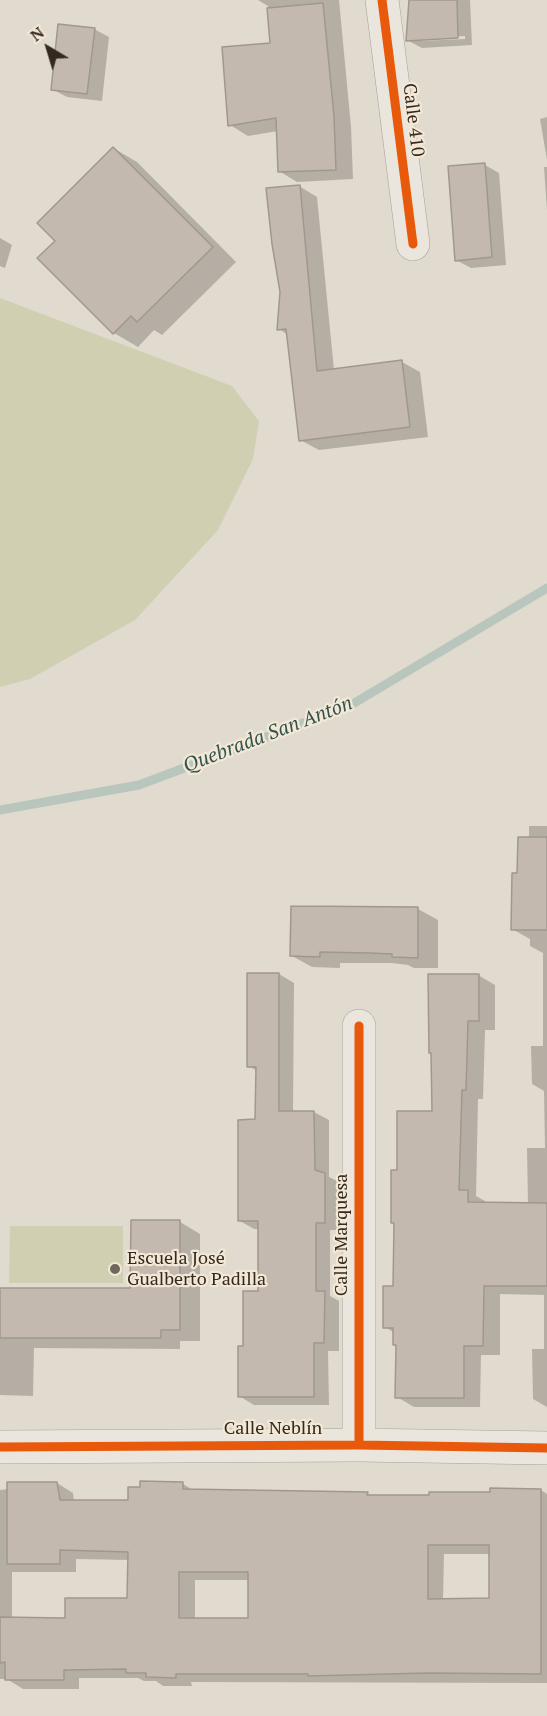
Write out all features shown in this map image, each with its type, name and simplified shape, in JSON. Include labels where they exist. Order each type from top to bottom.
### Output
[{"type":"street","name":"Calle 410","points":[[382,0],[412,244]]},
{"type":"street","name":"Calle Marquesa","points":[[359,1026],[359,1445]]},
{"type":"street","name":"Calle Neblín","points":[[0,1447],[359,1445],[547,1448]]},
{"type":"shaded area","points":[[0,298],[232,386],[259,421],[253,459],[218,530],[135,620],[30,679],[0,687]]},
{"type":"shaded area","points":[[10,1226],[123,1226],[123,1283],[9,1283]]},
{"type":"building","points":[[409,0],[457,0],[458,38],[406,41]]},
{"type":"building","points":[[323,3],[334,116],[336,170],[278,172],[276,118],[228,126],[222,47],[270,43],[267,8]]},
{"type":"building","points":[[58,24],[95,28],[87,94],[51,90]]},
{"type":"building","points":[[113,147],[213,247],[137,322],[131,316],[113,334],[37,258],[55,241],[37,223]]},
{"type":"building","points":[[485,163],[492,257],[455,261],[448,166]]},
{"type":"building","points":[[300,185],[317,371],[402,360],[410,427],[299,441],[286,329],[277,330],[280,292],[266,188]]},
{"type":"building","points":[[518,837],[547,837],[547,930],[511,930],[512,873],[517,873]]},
{"type":"building","points":[[291,906],[418,907],[418,958],[392,957],[392,954],[320,952],[320,957],[290,956]]},
{"type":"building","points":[[247,973],[279,973],[279,1111],[314,1111],[315,1170],[325,1173],[325,1223],[316,1223],[316,1291],[325,1291],[324,1343],[314,1343],[314,1397],[238,1397],[238,1346],[243,1346],[243,1291],[258,1291],[258,1221],[238,1221],[238,1120],[255,1119],[256,1067],[247,1067]]},
{"type":"building","points":[[428,974],[479,974],[479,1021],[468,1021],[466,1090],[462,1090],[459,1190],[468,1190],[468,1202],[547,1203],[547,1286],[484,1286],[483,1346],[464,1346],[464,1398],[395,1398],[396,1345],[393,1345],[393,1328],[383,1328],[383,1286],[393,1286],[394,1223],[391,1223],[391,1170],[397,1170],[397,1111],[432,1111]]},
{"type":"building","points":[[131,1220],[180,1220],[180,1330],[161,1330],[161,1338],[0,1338],[0,1288],[130,1288]]},
{"type":"building","points":[[140,1481],[183,1482],[183,1489],[368,1492],[367,1495],[490,1492],[490,1488],[541,1489],[541,1674],[428,1673],[308,1676],[308,1674],[176,1674],[176,1678],[146,1677],[146,1673],[126,1673],[126,1669],[64,1670],[64,1680],[5,1680],[5,1662],[0,1663],[0,1617],[65,1618],[65,1598],[127,1598],[128,1552],[60,1550],[60,1564],[7,1564],[7,1482],[57,1482],[60,1500],[128,1500],[128,1487],[140,1487]],"holes":[[[428,1545],[489,1545],[489,1598],[428,1599]],[[179,1572],[248,1572],[248,1618],[179,1618]]]},
{"type":"waterway","name":"Quebrada San Antón","points":[[0,810],[139,785],[351,705],[547,588]]},
{"type":"cycle path","points":[[382,0],[413,244]]},
{"type":"cycle path","points":[[359,1026],[359,1445]]},
{"type":"cycle path","points":[[0,1447],[359,1445],[547,1448]]},
{"type":"place","name":"Escuela José Gualberto Padilla","points":[[115,1269]]}]
